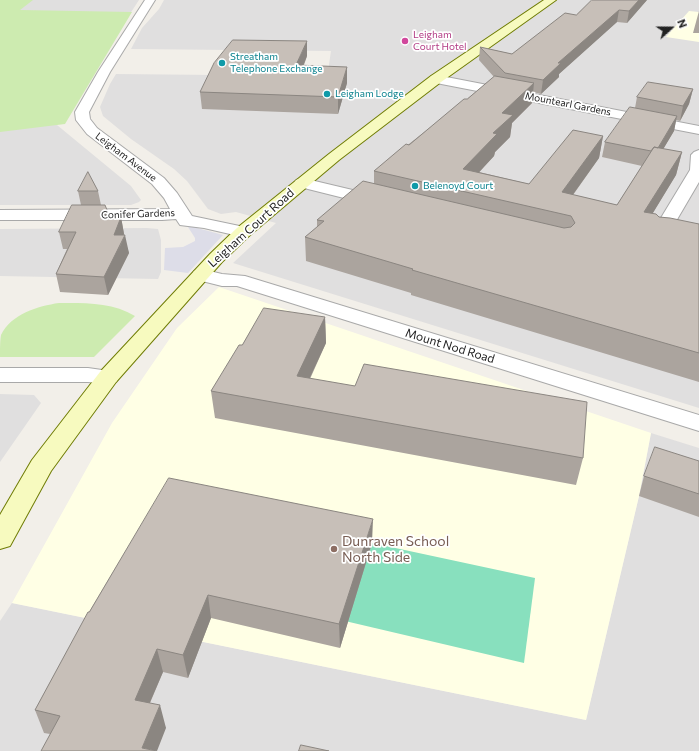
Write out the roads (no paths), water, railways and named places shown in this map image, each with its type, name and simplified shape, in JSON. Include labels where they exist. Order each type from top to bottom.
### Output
[{"type":"street","name":"Leigham Avenue","points":[[150,0],[104,72],[82,112],[82,116],[83,120],[92,131],[158,181],[171,196],[184,217]]},
{"type":"street","name":"Leigham Court Road","points":[[0,539],[41,466],[108,377],[216,258],[302,183],[436,79],[551,0]]},
{"type":"street","name":"Mountearl Gardens","points":[[436,79],[699,130]]},
{"type":"street","points":[[659,236],[698,170],[699,155]]},
{"type":"street","points":[[302,183],[393,205]]},
{"type":"street","name":"Conifer Gardens","points":[[0,215],[162,215],[184,217]]},
{"type":"street","points":[[184,217],[244,232]]},
{"type":"street","name":"Mount Nod Road","points":[[201,275],[222,280],[238,280],[699,423]]},
{"type":"street","points":[[0,375],[88,375],[108,377]]},
{"type":"place","name":"Leigham Court Hotel","points":[[405,41]]},
{"type":"place","name":"Streatham Telephone Exchange","points":[[222,63]]},
{"type":"place","name":"Leigham Lodge","points":[[327,94]]},
{"type":"place","name":"Belenoyd Court","points":[[415,186]]},
{"type":"place","name":"Dunraven School North Side","points":[[334,549]]}]
